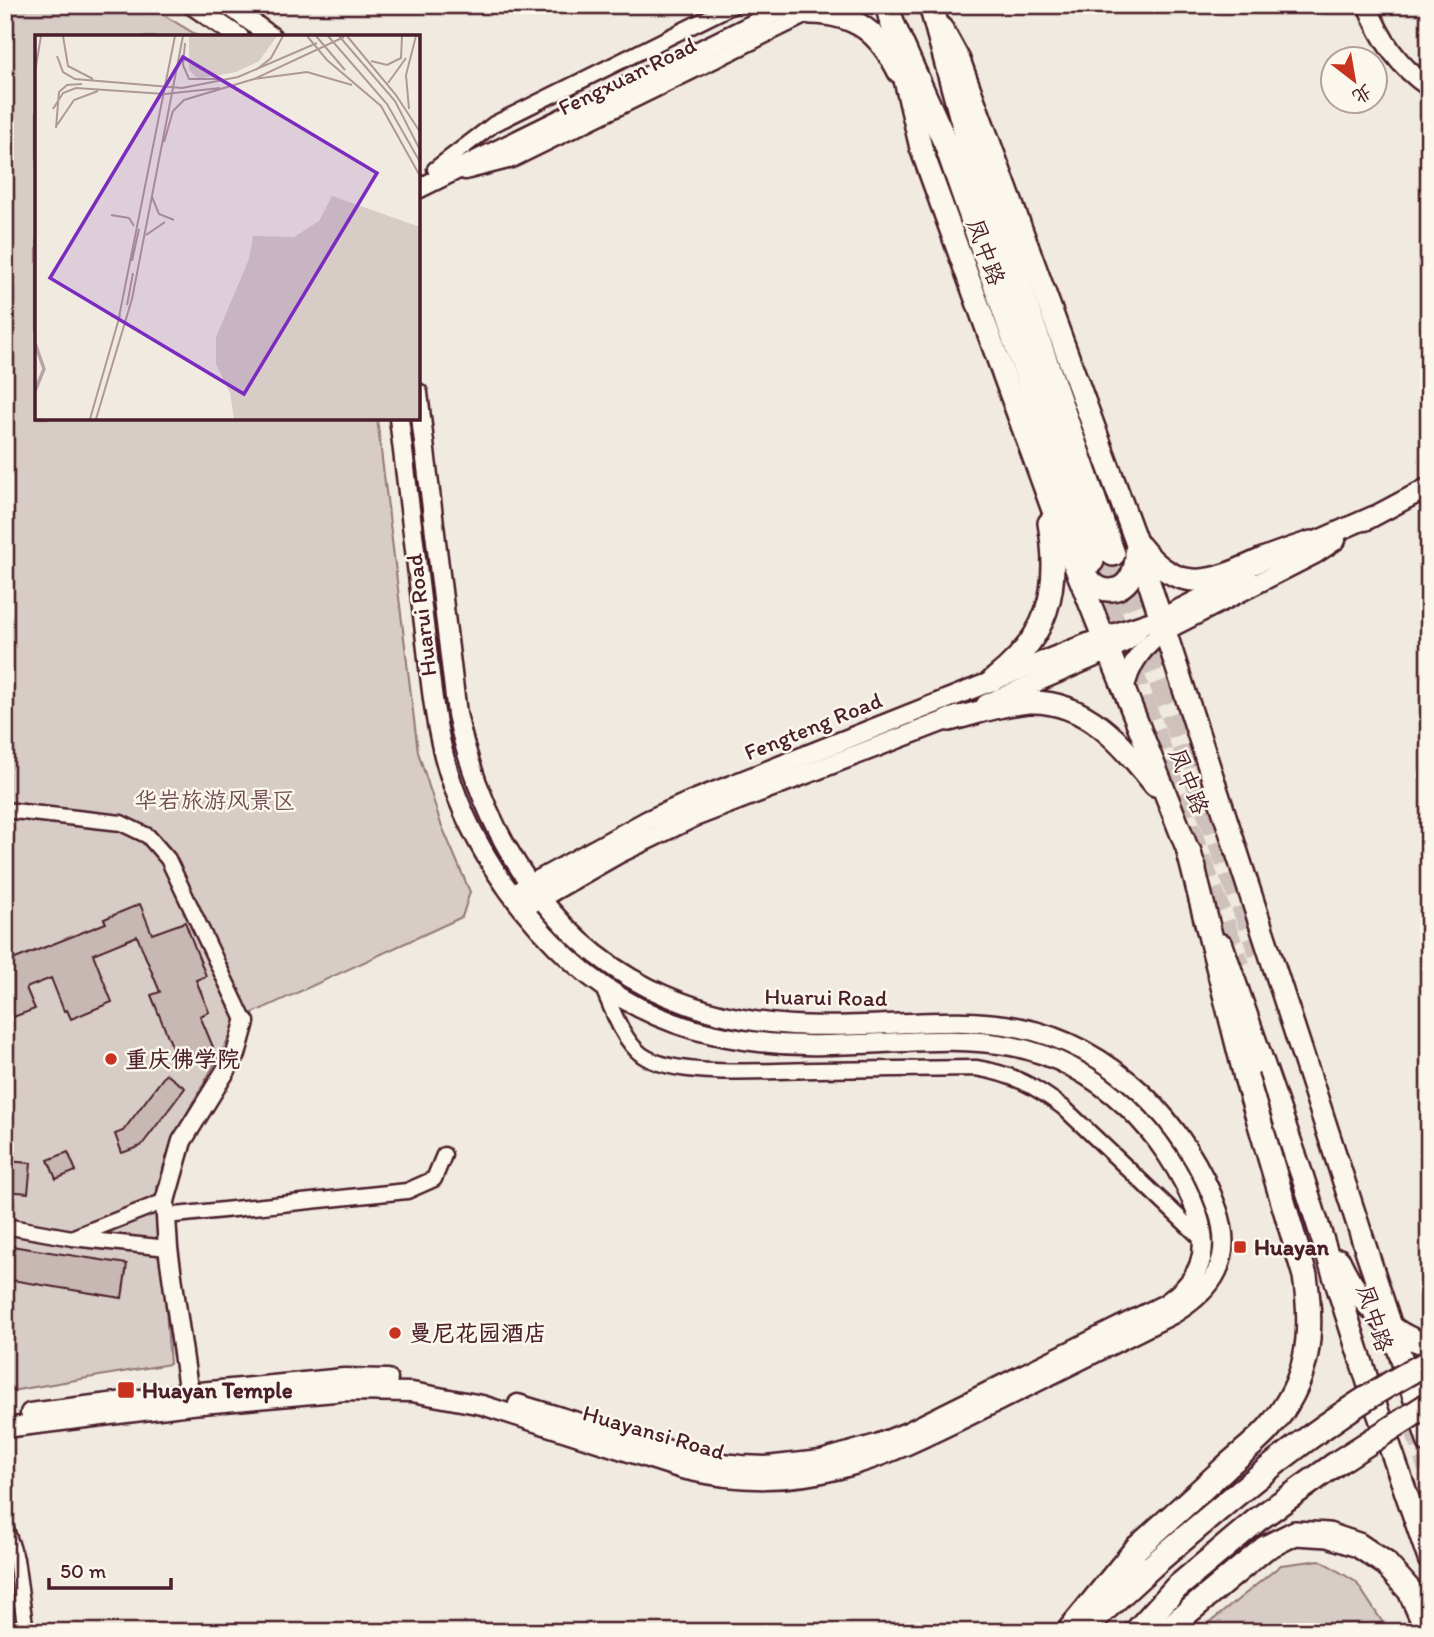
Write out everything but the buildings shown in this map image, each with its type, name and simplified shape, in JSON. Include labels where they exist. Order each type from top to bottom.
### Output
[{"type":"main road","name":"凤中路","points":[[935,7],[959,60],[1135,539],[1152,589],[1157,624],[1429,1443]]},
{"type":"main road","points":[[890,15],[946,144],[1102,558],[966,134],[935,7]]},
{"type":"main road","points":[[810,8],[841,16],[872,32],[887,50],[907,89]]},
{"type":"main road","name":"凤中路","points":[[890,15],[921,148],[1041,480],[1189,852],[1301,1175],[1377,1411],[1429,1559]]},
{"type":"main road","points":[[993,680],[1013,664],[1037,634],[1050,598],[1054,581],[1054,549],[1041,480]]},
{"type":"main road","points":[[1054,513],[1088,580],[1107,591],[1117,590],[1132,577],[1136,560],[1135,539]]},
{"type":"main road","points":[[1135,539],[1148,556],[1167,571],[1189,580],[1203,581],[1228,575],[1270,556],[1311,542]]},
{"type":"main road","points":[[949,720],[1027,702],[1077,710],[1105,730],[1129,753],[1169,803]]},
{"type":"main road","points":[[1068,1632],[1268,1430],[1289,1402],[1300,1377],[1309,1344],[1310,1309],[1305,1276],[1246,1077],[1189,852]]},
{"type":"main road","points":[[1301,1175],[1349,1283],[1391,1326],[1418,1342],[1429,1345]]},
{"type":"main road","points":[[1081,1632],[1144,1557],[1237,1493],[1315,1432],[1429,1362]]},
{"type":"main road","points":[[1136,1632],[1176,1588],[1257,1520],[1337,1463],[1429,1404]]},
{"type":"main road","points":[[1164,1632],[1265,1548],[1295,1533],[1328,1535],[1358,1545],[1385,1563],[1410,1591],[1428,1632]]},
{"type":"street","points":[[192,5],[236,35]]},
{"type":"street","points":[[228,5],[269,35]]},
{"type":"street","name":"Fengxuan Road","points":[[420,187],[494,124],[734,5]]},
{"type":"street","name":"Fengxuan Road","points":[[439,173],[766,5]]},
{"type":"street","points":[[1367,5],[1377,31],[1393,55],[1413,76],[1429,87]]},
{"type":"street","name":"Fengxuan Road","points":[[420,177],[512,160],[810,8]]},
{"type":"street","name":"Fengxuan Road","points":[[503,142],[810,8]]},
{"type":"street","name":"Huarui Road","points":[[420,409],[457,714],[464,746],[489,815],[535,891],[588,947],[648,988],[680,1002],[756,1021],[792,1025],[984,1022],[1022,1027],[1059,1038],[1094,1055],[1127,1078],[1178,1134],[1213,1198],[1223,1231],[1224,1248]]},
{"type":"street","name":"Huarui Road","points":[[399,420],[435,712],[453,788],[484,853],[517,902],[573,962],[602,986],[665,1019],[710,1034],[751,1041],[824,1045],[940,1039],[979,1040],[1018,1046],[1048,1055],[1081,1071],[1113,1094],[1138,1118],[1160,1146],[1185,1187],[1195,1206],[1203,1240]]},
{"type":"street","points":[[1124,691],[1134,659],[1155,638],[1157,624],[1315,554],[1373,516],[1429,487]]},
{"type":"street","name":"Fengteng Road","points":[[517,902],[648,820],[993,680],[1106,644],[1127,641],[1311,542],[1373,516]]},
{"type":"street","name":"Fengteng Road","points":[[535,891],[696,816],[949,720],[1106,644]]},
{"type":"street","points":[[5,810],[121,823],[148,836],[168,859],[245,1022],[236,1054],[182,1140],[166,1208],[168,1248],[190,1399]]},
{"type":"street","points":[[602,986],[635,1050],[666,1065],[713,1070],[976,1068],[1010,1075],[1064,1108],[1203,1240]]},
{"type":"street","points":[[72,1238],[166,1208],[407,1191],[434,1180],[444,1155]]},
{"type":"street","points":[[5,1226],[72,1238],[168,1248]]},
{"type":"street","name":"Huayansi Road","points":[[5,1429],[190,1399],[344,1378],[415,1380],[485,1394],[713,1462],[766,1466],[821,1460],[877,1444],[907,1432],[1165,1304],[1189,1284],[1197,1272],[1202,1257],[1203,1240]]},
{"type":"street","name":"Huayansi Road","points":[[5,1416],[190,1399],[346,1391],[412,1392],[482,1405],[711,1476],[767,1481],[798,1478],[855,1465],[912,1444],[1173,1314],[1200,1296],[1210,1285],[1217,1273],[1224,1248]]},
{"type":"street","points":[[5,1526],[16,1559],[26,1632]]},
{"type":"green space","name":"华岩旅游风景区","points":[[5,5],[147,5],[197,35],[35,35],[35,420],[377,420],[418,752],[441,824],[470,892],[462,917],[240,1019],[172,1140],[157,1187],[170,1364],[5,1392]]},
{"type":"green space","points":[[1320,1560],[1356,1582],[1389,1632],[1198,1632],[1281,1565]]},
{"type":"tunnel","points":[[1113,554],[1260,953]]},
{"type":"tunnel","points":[[1095,571],[1239,966]]},
{"type":"tunnel","points":[[1415,1424],[1429,1468]]},
{"type":"place","name":"重庆佛学院","points":[[111,1059]]},
{"type":"place","name":"Huayan","points":[[1240,1247]]},
{"type":"place","name":"曼尼花园酒店","points":[[395,1333]]},
{"type":"place","name":"Huayan Temple","points":[[126,1390]]}]
